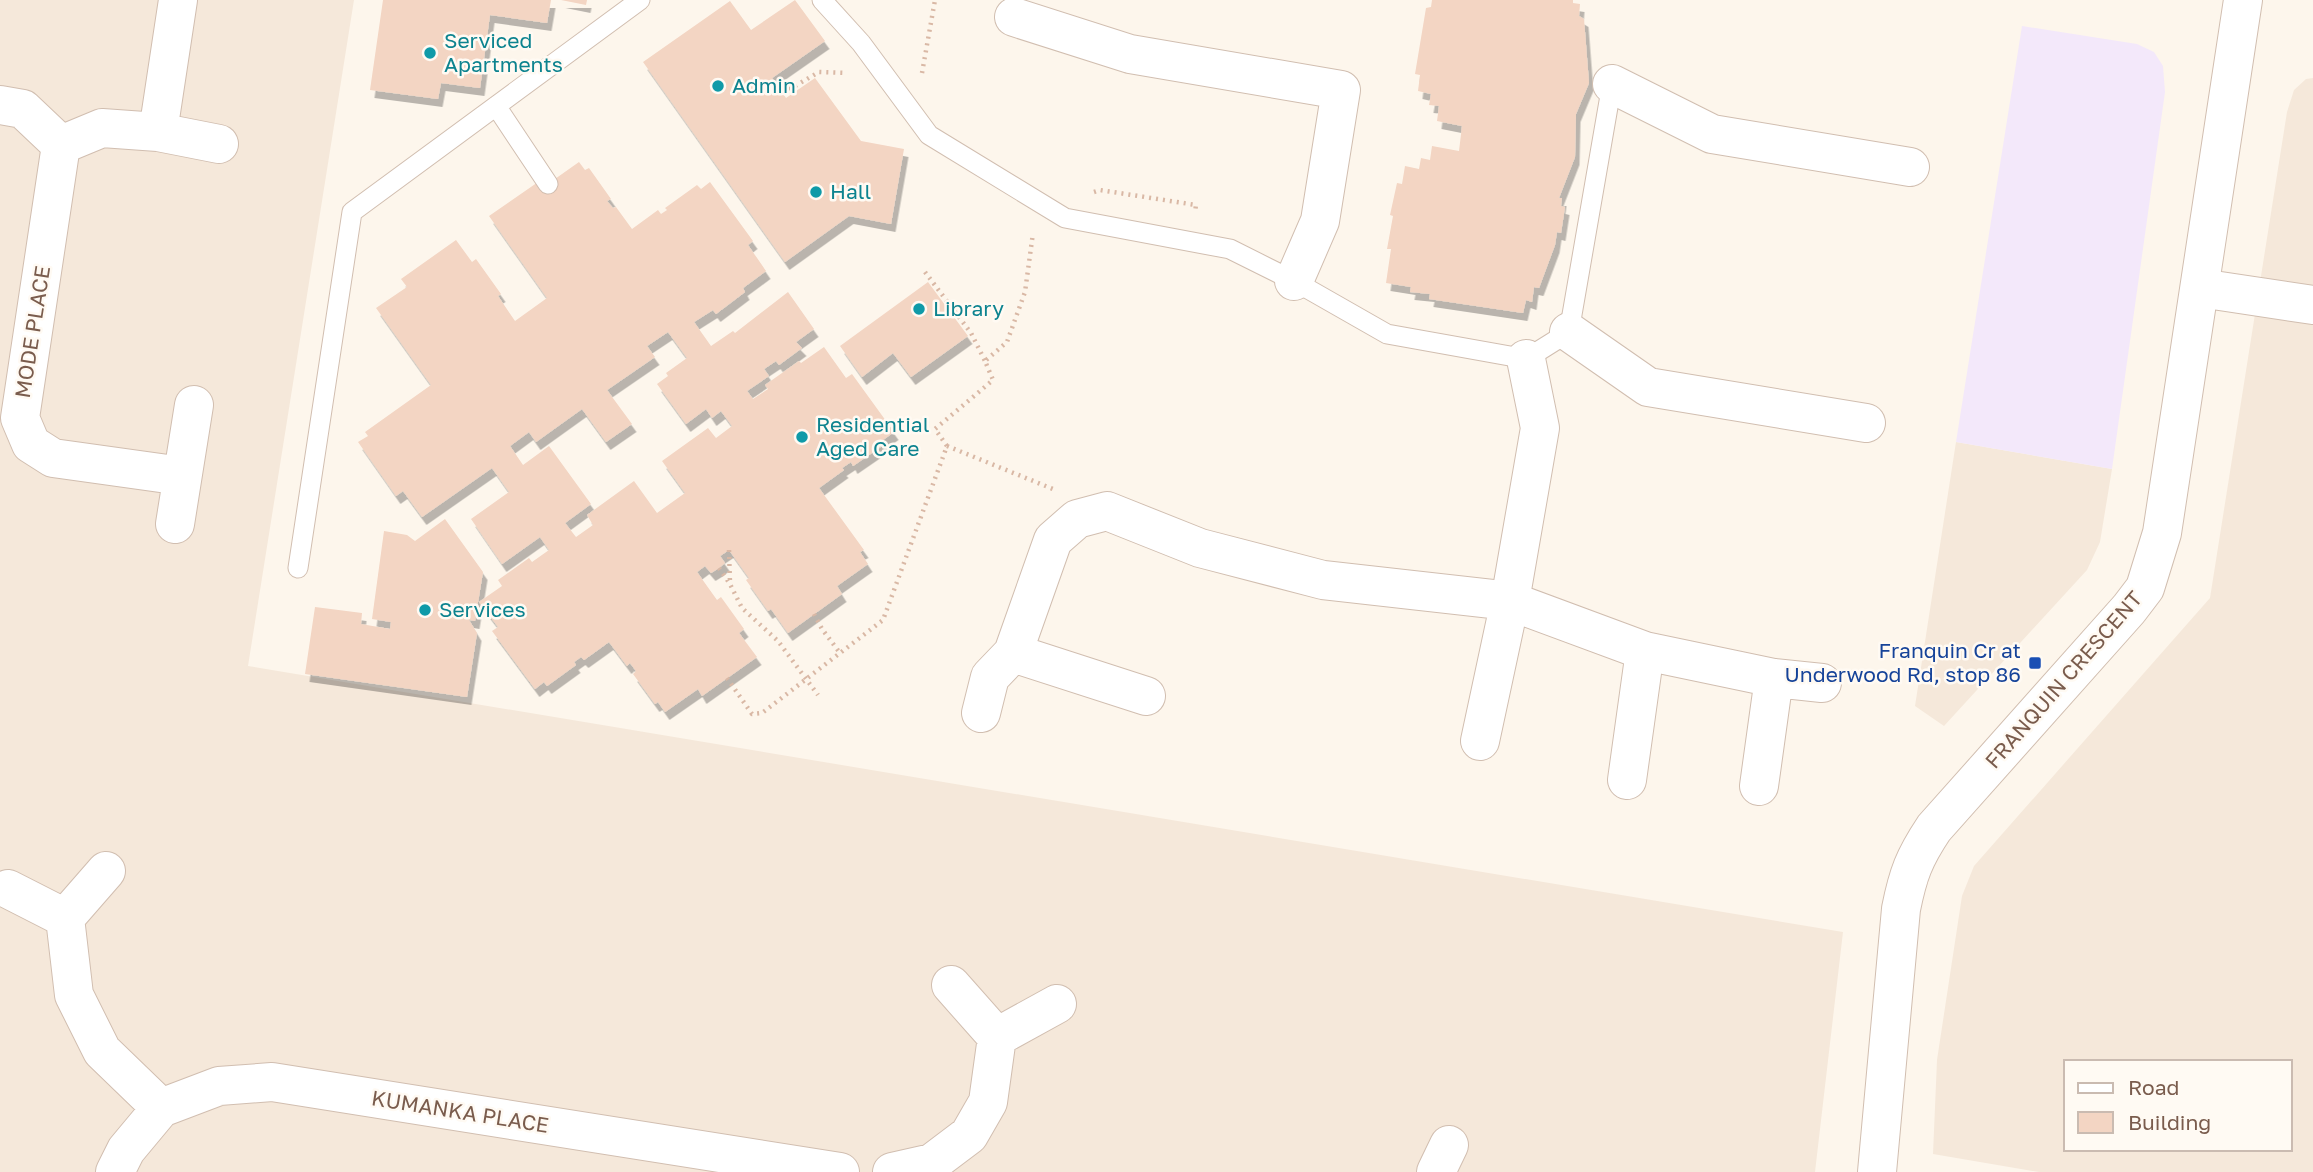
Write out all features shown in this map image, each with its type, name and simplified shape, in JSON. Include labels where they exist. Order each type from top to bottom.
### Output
[{"type":"street","points":[[158,132],[178,0]]},
{"type":"street","name":"FRANQUIN CRESCENT","points":[[1877,1172],[1902,909],[1907,879],[1917,853],[1934,828],[2129,608],[2144,588],[2162,533],[2243,0]]},
{"type":"street","points":[[1014,17],[1130,54],[1341,90],[1320,221],[1294,281]]},
{"type":"street","points":[[1612,84],[1712,134],[1910,167]]},
{"type":"street","points":[[0,105],[23,108],[61,145],[102,128],[158,132],[219,144]]},
{"type":"street","name":"MODE PLACE","points":[[61,145],[20,418],[31,444],[53,458],[182,476]]},
{"type":"street","points":[[2200,288],[2313,305]]},
{"type":"street","points":[[1569,332],[1648,387],[1866,423]]},
{"type":"street","points":[[1480,741],[1510,601],[1540,428],[1526,359]]},
{"type":"street","points":[[174,524],[194,405]]},
{"type":"street","points":[[981,713],[990,677],[1013,653],[1053,540],[1077,519],[1107,511],[1200,548],[1324,580],[1510,601],[1645,651],[1774,678],[1822,683]]},
{"type":"street","points":[[1627,780],[1645,651]]},
{"type":"street","points":[[1013,653],[1146,696]]},
{"type":"street","points":[[1759,786],[1774,678]]},
{"type":"street","points":[[106,871],[65,918],[74,995],[102,1051],[161,1108]]},
{"type":"street","points":[[8,889],[65,918]]},
{"type":"street","points":[[892,1172],[932,1163],[969,1135],[988,1102],[997,1037],[951,985]]},
{"type":"street","points":[[997,1037],[1057,1004]]},
{"type":"street","name":"KUMANKA PLACE","points":[[114,1172],[126,1150],[161,1108],[219,1086],[272,1082],[840,1172]]},
{"type":"lane","points":[[298,568],[352,212],[640,0]]},
{"type":"lane","points":[[822,0],[861,43],[929,135],[1065,218],[1230,249],[1294,281],[1387,334],[1526,359],[1569,332],[1612,84]]},
{"type":"lane","points":[[496,106],[548,184]]},
{"type":"path","points":[[921,80],[935,0]]},
{"type":"path","points":[[783,93],[819,72],[848,73]]},
{"type":"path","points":[[985,361],[1007,342],[1012,329],[1025,292],[1033,229]]},
{"type":"path","points":[[925,272],[971,333],[993,380],[935,429],[947,446],[1058,491],[1073,523]]},
{"type":"path","points":[[727,678],[752,714],[762,713],[883,620],[947,446]]},
{"type":"path","points":[[729,550],[730,584]]},
{"type":"path","points":[[719,568],[742,608],[778,641],[818,695]]},
{"type":"path","points":[[814,614],[840,653]]},
{"type":"shaded area","points":[[0,0],[354,0],[248,666],[1843,932],[1815,1172],[0,1172]]},
{"type":"shaded area","points":[[2022,26],[2137,44],[2154,52],[2163,66],[2165,92],[2112,469],[1956,442]]},
{"type":"shaded area","points":[[2313,78],[2313,1172],[2039,1172],[1933,1154],[1937,1060],[1962,896],[1974,866],[2210,598],[2287,112],[2294,90],[2306,79]]},
{"type":"shaded area","points":[[1956,442],[2112,469],[2100,542],[2087,570],[1944,726],[1915,706]]},
{"type":"building","name":"Serviced Apartments","points":[[383,0],[551,0],[547,23],[490,15],[480,88],[441,83],[438,99],[370,90]]},
{"type":"building","name":"Serviced Apartments","points":[[561,0],[587,0],[586,5]]},
{"type":"building","points":[[795,0],[825,41],[772,78],[786,98],[815,78],[861,141],[904,149],[891,224],[849,216],[785,262],[643,62],[730,1],[751,30]]},
{"type":"building","points":[[1432,0],[1573,0],[1573,3],[1580,4],[1579,16],[1584,19],[1589,83],[1576,114],[1575,157],[1559,198],[1562,198],[1561,206],[1565,207],[1561,233],[1557,232],[1539,288],[1534,287],[1532,302],[1526,300],[1523,313],[1429,299],[1430,294],[1410,292],[1411,287],[1386,283],[1391,249],[1387,249],[1393,216],[1390,215],[1397,183],[1402,184],[1405,166],[1419,169],[1421,158],[1430,160],[1432,146],[1459,151],[1462,126],[1437,121],[1439,106],[1429,105],[1431,94],[1418,91],[1420,75],[1415,74],[1426,8],[1431,7]]},
{"type":"building","name":"Residential Aged Care","points":[[579,162],[585,170],[589,168],[611,199],[607,201],[613,208],[616,207],[632,229],[658,210],[661,214],[667,210],[665,208],[697,185],[701,189],[710,182],[753,241],[748,245],[766,271],[743,288],[745,292],[716,314],[713,310],[694,322],[711,346],[733,331],[735,333],[788,292],[814,329],[796,342],[802,348],[779,365],[776,361],[764,369],[769,376],[747,391],[753,399],[768,389],[765,385],[824,347],[846,378],[852,374],[894,432],[883,440],[885,444],[853,466],[851,462],[842,468],[844,470],[819,488],[864,550],[860,552],[868,564],[837,586],[842,594],[788,633],[771,609],[768,611],[729,550],[720,556],[725,563],[719,568],[711,573],[705,566],[697,572],[717,600],[721,597],[744,629],[739,633],[757,657],[702,696],[698,689],[665,712],[658,702],[655,704],[633,674],[636,671],[630,663],[627,666],[609,642],[584,660],[581,657],[574,662],[576,665],[547,686],[544,682],[535,689],[492,631],[498,627],[479,602],[502,586],[498,580],[529,558],[532,562],[549,550],[540,537],[502,564],[471,519],[509,492],[492,468],[422,517],[403,491],[396,496],[358,442],[368,436],[365,432],[431,385],[376,308],[407,287],[401,279],[456,240],[472,262],[476,259],[501,294],[498,296],[515,321],[547,298],[489,216],[541,180],[545,186]],"holes":[[[668,332],[687,358],[666,373],[668,376],[657,384],[686,424],[706,409],[712,418],[721,411],[732,426],[716,438],[708,428],[662,461],[685,493],[657,513],[634,481],[587,515],[593,525],[576,537],[565,523],[591,504],[549,446],[523,465],[510,446],[529,432],[536,442],[582,409],[606,442],[632,424],[607,390],[655,357],[647,346]]]},
{"type":"building","name":"Library","points":[[928,282],[968,336],[911,377],[893,353],[862,377],[840,346]]},
{"type":"building","name":"Services","points":[[445,519],[483,572],[475,621],[469,620],[477,633],[467,697],[305,674],[315,607],[362,613],[361,624],[390,629],[391,622],[372,619],[384,531],[407,535],[415,541]]},
{"type":"place","name":"Serviced Apartments","points":[[430,53]]},
{"type":"place","name":"Admin","points":[[718,86]]},
{"type":"place","name":"Hall","points":[[816,192]]},
{"type":"place","name":"Library","points":[[919,309]]},
{"type":"place","name":"Residential Aged Care","points":[[802,437]]},
{"type":"place","name":"Services","points":[[425,610]]},
{"type":"place","name":"Franquin Cr at Underwood Rd, stop 86","points":[[2035,663]]}]
